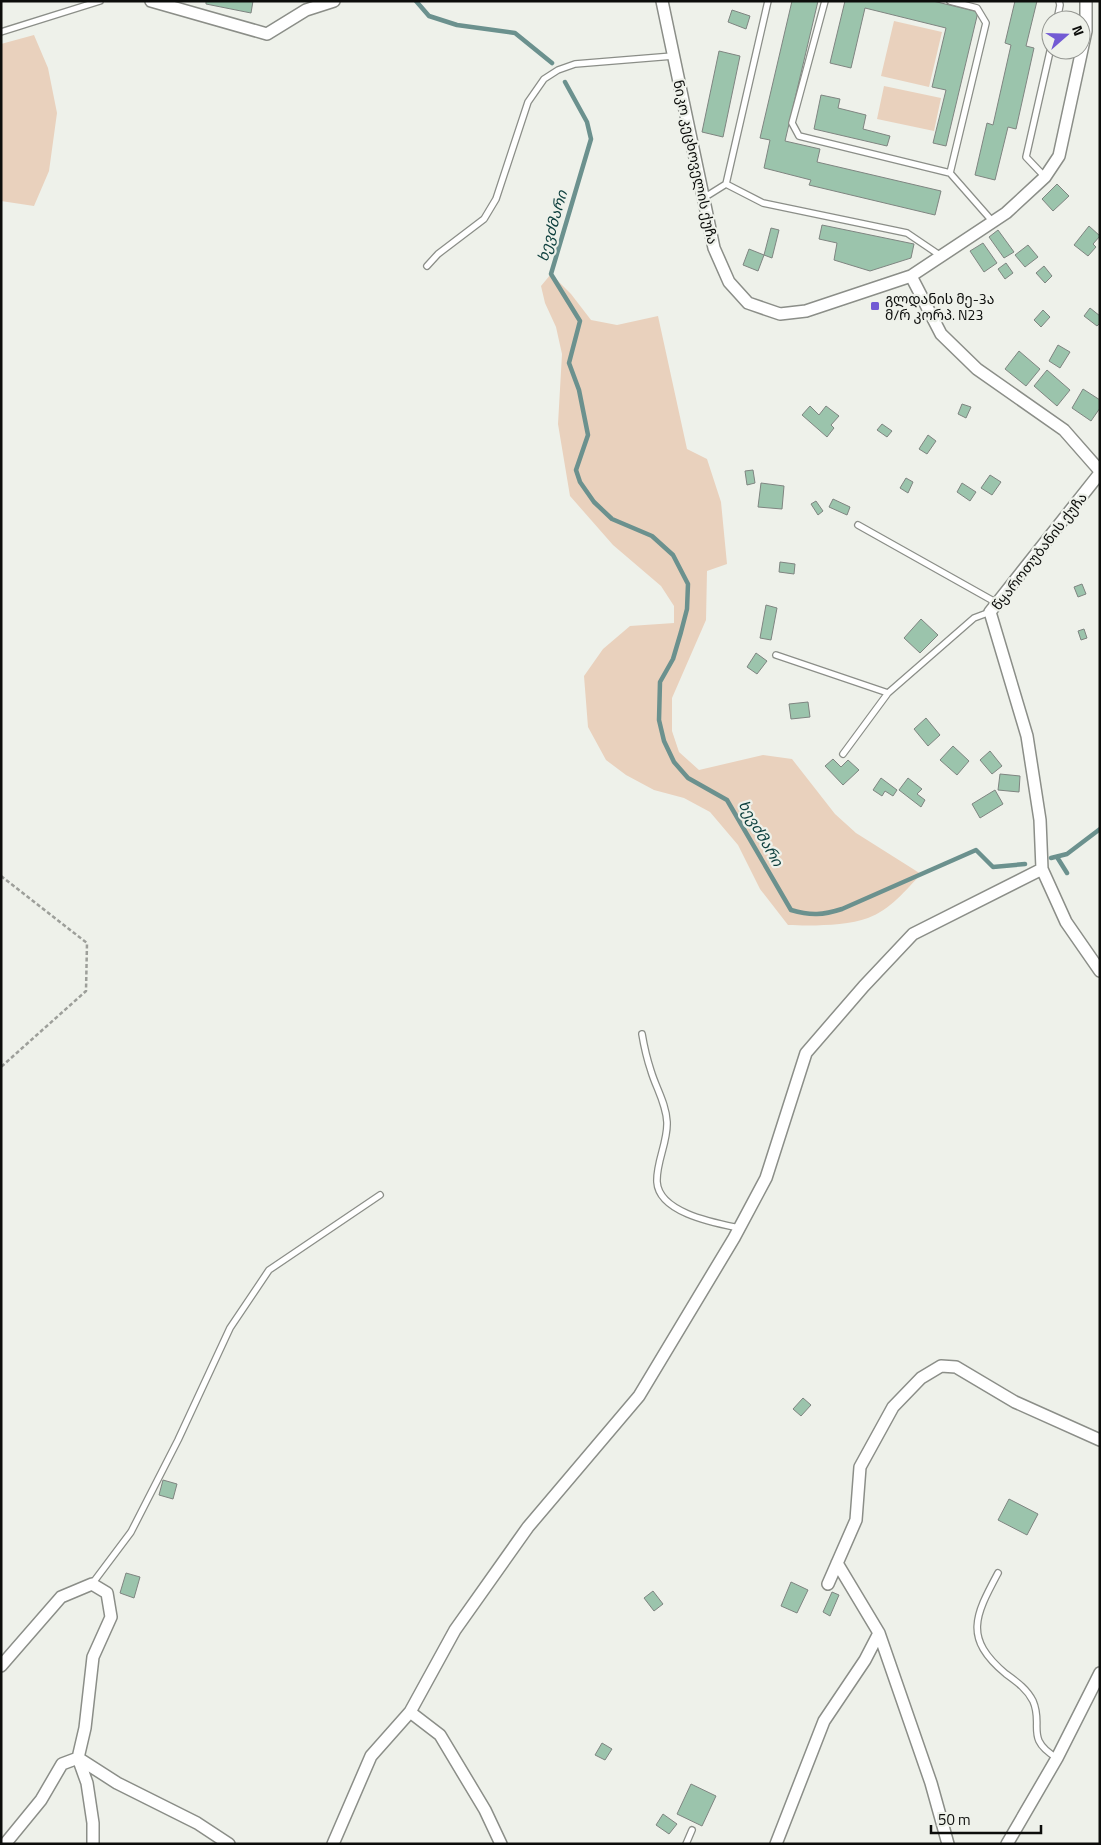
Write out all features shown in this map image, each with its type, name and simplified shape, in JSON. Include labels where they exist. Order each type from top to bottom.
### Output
[{"type":"street","points":[[152,1],[267,34],[306,10],[334,1]]},
{"type":"street","name":"ნიკო კეცხოველის ქუჩა","points":[[662,1],[702,200],[714,248],[729,282],[748,302],[780,314],[806,311],[912,276],[993,222],[1045,177],[1059,156],[1086,31],[1086,1]]},
{"type":"street","name":"წყაროთუბანის ქუჩა","points":[[912,276],[941,334],[977,369],[1064,430],[1100,472],[993,608],[1027,736],[1040,820],[1042,869],[1066,922],[1100,971]]},
{"type":"street","points":[[333,1844],[371,1756],[410,1712],[455,1630],[528,1527],[639,1396],[739,1228],[766,1178],[806,1053],[864,986],[913,934],[1042,869]]},
{"type":"street","points":[[828,1584],[856,1520],[860,1467],[893,1407],[921,1378],[941,1366],[956,1367],[1016,1402],[1100,1440]]},
{"type":"street","points":[[837,1563],[879,1633],[931,1783],[948,1844]]},
{"type":"street","points":[[1,1666],[61,1597],[92,1584],[107,1593],[111,1617],[93,1657],[85,1728],[78,1758],[87,1783],[93,1822],[93,1844]]},
{"type":"street","points":[[776,1844],[824,1720],[865,1660],[879,1633]]},
{"type":"street","points":[[1007,1844],[1056,1758],[1100,1673]]},
{"type":"street","points":[[410,1712],[440,1735],[485,1810],[501,1844]]},
{"type":"street","points":[[5,1844],[41,1800],[62,1764],[78,1758]]},
{"type":"street","points":[[78,1758],[117,1783],[197,1823],[229,1844]]},
{"type":"lane","points":[[1,32],[100,1]]},
{"type":"lane","points":[[702,200],[726,184],[768,1]]},
{"type":"lane","points":[[825,1],[792,123],[799,136],[950,173],[993,222]]},
{"type":"lane","points":[[950,1],[977,8],[986,24],[950,173]]},
{"type":"lane","points":[[427,266],[438,254],[484,219],[496,199],[528,102],[544,79],[558,70],[575,64],[673,56]]},
{"type":"lane","points":[[1045,177],[1026,157],[1048,60]]},
{"type":"lane","points":[[726,184],[763,203],[907,233],[942,256]]},
{"type":"lane","points":[[858,525],[993,608]]},
{"type":"lane","points":[[843,754],[888,692],[974,618],[993,608]]},
{"type":"lane","points":[[776,655],[888,692]]},
{"type":"lane","points":[[642,1034],[651,1072],[666,1108],[667,1124],[657,1183],[662,1196],[678,1209],[702,1220],[739,1228]]},
{"type":"lane","points":[[92,1584],[131,1532],[178,1440],[230,1328],[269,1270],[380,1195]]},
{"type":"lane","points":[[998,1573],[980,1607],[977,1636],[985,1655],[1024,1687],[1034,1702],[1037,1736],[1043,1749],[1056,1758]]},
{"type":"lane","points":[[686,1844],[692,1830]]},
{"type":"path","points":[[1,876],[86,943],[86,991],[1,1067]]},
{"type":"shaded area","points":[[894,21],[942,32],[929,87],[881,76]]},
{"type":"shaded area","points":[[34,35],[48,68],[57,113],[49,171],[34,206],[1,201],[1,44]]},
{"type":"shaded area","points":[[884,86],[941,98],[934,131],[877,119]]},
{"type":"shaded area","points":[[551,274],[571,294],[591,320],[617,325],[658,316],[687,449],[707,459],[721,502],[727,564],[707,571],[706,620],[672,698],[672,731],[679,752],[699,770],[763,755],[792,759],[835,814],[856,833],[921,874],[897,899],[883,910],[868,918],[839,924],[788,925],[760,889],[738,845],[710,812],[684,798],[654,790],[626,775],[606,760],[588,727],[584,676],[603,649],[630,626],[674,623],[674,606],[661,586],[613,545],[570,496],[558,424],[562,354],[556,327],[545,303],[541,286]]},
{"type":"building","points":[[206,1],[253,1],[251,13],[206,4]]},
{"type":"building","points":[[792,1],[818,1],[785,141],[820,149],[817,162],[941,191],[935,215],[809,185],[811,180],[764,168],[770,140],[760,138]]},
{"type":"building","points":[[845,1],[933,1],[978,12],[946,146],[933,143],[946,90],[932,87],[946,28],[865,8],[851,68],[830,63]]},
{"type":"building","points":[[1015,1],[1037,1],[1026,46],[1034,48],[1016,129],[1008,127],[995,180],[975,175],[987,123],[993,125],[1011,45],[1005,43]]},
{"type":"building","points":[[732,10],[750,16],[746,29],[728,22]]},
{"type":"building","points":[[719,51],[740,56],[723,137],[702,132]]},
{"type":"building","points":[[821,95],[840,99],[838,108],[866,115],[863,129],[890,136],[887,146],[814,129]]},
{"type":"building","points":[[1057,184],[1069,196],[1053,211],[1042,199]]},
{"type":"building","points":[[822,225],[914,244],[911,258],[870,271],[834,260],[837,243],[819,239]]},
{"type":"building","points":[[1089,226],[1100,236],[1093,244],[1096,247],[1088,256],[1074,245]]},
{"type":"building","points":[[771,228],[779,230],[772,258],[764,255]]},
{"type":"building","points":[[998,230],[1014,252],[1004,258],[989,237]]},
{"type":"building","points":[[983,243],[997,263],[984,272],[970,251]]},
{"type":"building","points":[[1028,245],[1038,257],[1025,267],[1015,255]]},
{"type":"building","points":[[749,249],[764,255],[758,271],[743,265]]},
{"type":"building","points":[[1006,263],[1013,273],[1005,279],[998,269]]},
{"type":"building","points":[[1044,266],[1052,276],[1045,283],[1036,273]]},
{"type":"building","points":[[1090,308],[1100,316],[1100,323],[1097,326],[1084,316]]},
{"type":"building","points":[[1043,310],[1050,317],[1041,327],[1034,320]]},
{"type":"building","points":[[1058,345],[1070,352],[1060,368],[1049,361]]},
{"type":"building","points":[[1019,351],[1040,369],[1026,386],[1005,369]]},
{"type":"building","points":[[1047,370],[1070,390],[1057,406],[1034,386]]},
{"type":"building","points":[[1083,389],[1100,400],[1100,408],[1091,421],[1072,408]]},
{"type":"building","points":[[962,404],[971,407],[966,418],[958,414]]},
{"type":"building","points":[[810,406],[819,415],[826,406],[839,416],[831,425],[834,428],[827,437],[802,415]]},
{"type":"building","points":[[882,424],[892,431],[887,437],[877,430]]},
{"type":"building","points":[[928,435],[936,441],[927,454],[919,449]]},
{"type":"building","points":[[753,470],[755,483],[747,485],[745,471]]},
{"type":"building","points":[[990,475],[1001,482],[992,495],[981,488]]},
{"type":"building","points":[[906,478],[913,482],[908,493],[900,488]]},
{"type":"building","points":[[761,483],[784,486],[782,509],[758,507]]},
{"type":"building","points":[[962,483],[976,492],[970,501],[957,492]]},
{"type":"building","points":[[833,499],[850,507],[847,515],[829,507]]},
{"type":"building","points":[[816,501],[823,511],[818,515],[811,504]]},
{"type":"building","points":[[780,562],[795,564],[794,574],[779,572]]},
{"type":"building","points":[[1082,584],[1086,594],[1078,597],[1074,587]]},
{"type":"building","points":[[766,605],[777,608],[771,640],[760,638]]},
{"type":"building","points":[[921,619],[938,635],[920,653],[904,638]]},
{"type":"building","points":[[1084,629],[1087,638],[1081,640],[1078,631]]},
{"type":"building","points":[[756,653],[767,661],[757,674],[747,667]]},
{"type":"building","points":[[808,702],[810,717],[791,719],[789,704]]},
{"type":"building","points":[[926,718],[940,735],[928,746],[914,729]]},
{"type":"building","points":[[953,746],[969,761],[957,775],[940,760]]},
{"type":"building","points":[[990,751],[1002,766],[992,774],[980,760]]},
{"type":"building","points":[[833,759],[841,767],[848,760],[859,770],[843,785],[825,766]]},
{"type":"building","points":[[1000,774],[1020,776],[1019,792],[998,790]]},
{"type":"building","points":[[881,778],[897,790],[893,796],[885,791],[882,796],[873,790]]},
{"type":"building","points":[[908,778],[922,789],[917,794],[925,800],[921,807],[899,790]]},
{"type":"building","points":[[995,790],[1003,804],[980,818],[972,804]]},
{"type":"building","points":[[803,1398],[811,1405],[801,1416],[793,1409]]},
{"type":"building","points":[[163,1480],[177,1484],[173,1499],[159,1495]]},
{"type":"building","points":[[1009,1499],[1038,1514],[1027,1535],[998,1520]]},
{"type":"building","points":[[126,1573],[140,1577],[134,1598],[120,1593]]},
{"type":"building","points":[[791,1582],[808,1590],[797,1613],[781,1606]]},
{"type":"building","points":[[653,1591],[663,1604],[654,1611],[644,1598]]},
{"type":"building","points":[[832,1592],[839,1595],[830,1616],[823,1612]]},
{"type":"building","points":[[602,1743],[612,1749],[605,1760],[595,1755]]},
{"type":"building","points":[[691,1784],[716,1796],[702,1826],[677,1814]]},
{"type":"building","points":[[663,1814],[677,1824],[669,1834],[656,1825]]},
{"type":"waterway","name":"ხევძმარი","points":[[416,1],[429,16],[457,25],[515,33],[552,63]]},
{"type":"waterway","name":"ხევძმარი","points":[[565,82],[587,122],[591,139],[551,274],[580,321],[569,363],[579,390],[588,435],[576,470],[580,482],[594,502],[612,519],[652,536],[673,555],[688,584],[687,609],[681,632],[673,659],[660,682],[659,720],[664,741],[674,762],[688,778],[727,800],[791,910],[817,914],[842,909],[976,850],[993,867],[1025,864]]},
{"type":"waterway","name":"ხევძმარი","points":[[1051,858],[1067,854],[1100,829]]},
{"type":"waterway","points":[[1057,857],[1067,873]]},
{"type":"place","name":"გლდანის მე-3ა მ/რ კორპ. N23","points":[[875,306]]}]
